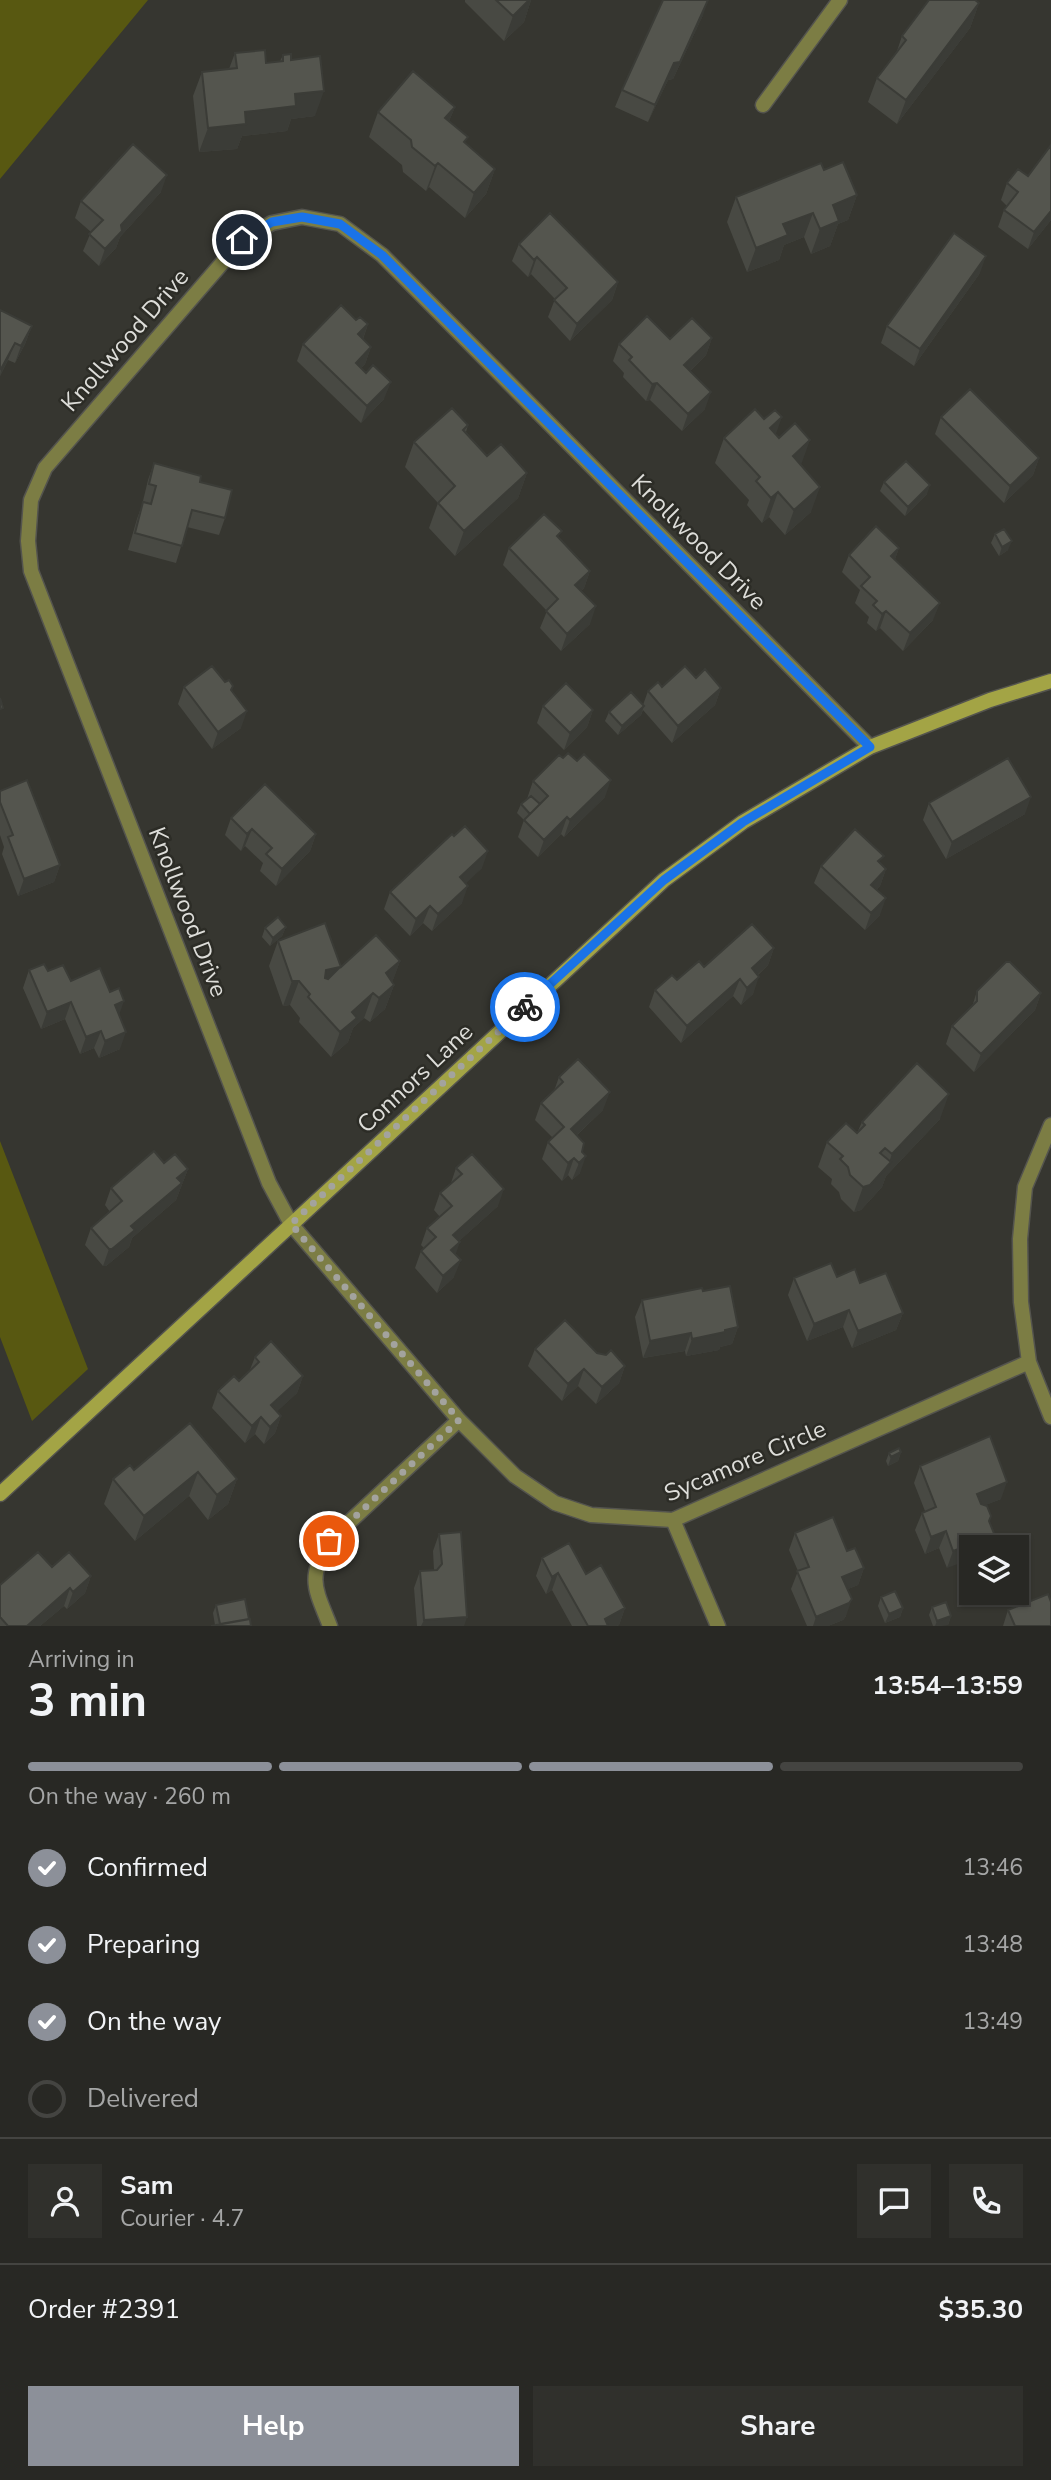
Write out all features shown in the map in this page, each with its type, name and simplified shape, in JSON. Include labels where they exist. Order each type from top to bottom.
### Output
[{"type":"street","points":[[763,105],[840,0]]},
{"type":"street","name":"Knollwood Drive","points":[[291,1224],[269,1183],[31,571],[28,541],[31,500],[45,468],[242,240],[272,222],[302,217],[340,224],[382,255],[870,747]]},
{"type":"street","name":"Connors Lane","points":[[0,1494],[664,880],[743,822],[870,747],[990,700],[1051,681]]},
{"type":"street","points":[[1051,1125],[1026,1187],[1021,1226],[1021,1302],[1029,1362],[1051,1417]]},
{"type":"street","name":"Sycamore Circle","points":[[291,1224],[459,1420],[515,1476],[555,1503],[591,1515],[673,1520],[1029,1362]]},
{"type":"street","points":[[330,1626],[315,1583],[317,1561],[329,1541],[459,1420]]},
{"type":"street","points":[[673,1520],[718,1626]]},
{"type":"shaded area","points":[[0,0],[148,0],[0,179]]},
{"type":"shaded area","points":[[0,1141],[88,1369],[32,1421],[0,1337]]},
{"type":"building","points":[[496,0],[529,0],[513,16]]},
{"type":"building","points":[[663,0],[708,0],[680,62],[674,63],[655,105],[622,90]]},
{"type":"building","points":[[929,0],[975,0],[979,3],[906,100],[877,78],[906,40],[902,36]]},
{"type":"building","points":[[265,50],[266,63],[283,61],[283,55],[291,54],[291,60],[320,56],[324,91],[295,94],[296,106],[245,112],[246,124],[208,128],[202,72],[237,68],[235,53]]},
{"type":"building","points":[[413,71],[455,107],[445,118],[468,137],[464,142],[495,169],[474,193],[438,163],[435,166],[412,147],[411,140],[378,112]]},
{"type":"building","points":[[133,144],[167,175],[121,225],[122,231],[105,249],[89,234],[103,220],[81,201]]},
{"type":"building","points":[[1051,145],[1051,211],[1034,232],[1004,210],[1018,192],[1007,183],[1018,169],[1028,176]]},
{"type":"building","points":[[843,162],[857,195],[833,205],[839,221],[820,229],[813,213],[783,224],[788,235],[756,248],[736,197],[821,163],[824,170]]},
{"type":"building","points":[[550,213],[618,282],[577,324],[554,300],[567,288],[537,257],[534,260],[519,244]]},
{"type":"building","points":[[954,233],[986,256],[920,349],[887,326]]},
{"type":"building","points":[[341,305],[356,320],[360,317],[368,324],[358,334],[371,347],[356,363],[366,373],[373,365],[391,382],[367,406],[303,344]]},
{"type":"building","points":[[0,310],[32,326],[21,346],[15,343],[1,369],[0,368]]},
{"type":"building","points":[[647,316],[670,339],[692,318],[712,338],[684,365],[711,392],[688,414],[657,383],[652,384],[629,360],[632,357],[619,344]]},
{"type":"building","points":[[970,389],[1039,458],[1010,486],[941,417]]},
{"type":"building","points":[[452,408],[468,425],[463,430],[487,456],[501,444],[527,473],[464,531],[438,503],[455,486],[414,442]]},
{"type":"building","points":[[755,409],[764,419],[775,410],[782,417],[770,428],[779,438],[795,423],[810,440],[793,456],[820,487],[794,510],[778,492],[771,498],[756,481],[760,477],[724,438]]},
{"type":"building","points":[[906,461],[930,485],[908,507],[884,482]]},
{"type":"building","points":[[154,463],[201,476],[200,482],[232,490],[225,518],[192,510],[182,546],[135,533],[143,502],[151,504],[156,486],[149,484]]},
{"type":"building","points":[[544,514],[562,531],[557,536],[590,571],[575,585],[596,606],[567,634],[546,611],[558,599],[509,548]]},
{"type":"building","points":[[876,526],[899,548],[891,556],[940,603],[910,633],[886,611],[882,614],[873,605],[877,601],[861,586],[870,577],[849,555]]},
{"type":"building","points":[[1004,529],[1012,541],[1002,547],[995,534]]},
{"type":"building","points":[[212,666],[225,682],[229,680],[233,686],[231,690],[247,711],[218,732],[184,687]]},
{"type":"building","points":[[685,666],[696,678],[705,669],[721,688],[678,726],[648,691],[658,682],[662,687]]},
{"type":"building","points":[[566,683],[593,710],[570,733],[543,706]]},
{"type":"building","points":[[631,692],[644,706],[622,726],[609,712]]},
{"type":"building","points":[[568,753],[577,761],[584,754],[611,780],[570,820],[567,817],[544,840],[524,820],[548,796],[533,781],[559,755],[563,758]]},
{"type":"building","points":[[1008,758],[1031,797],[952,842],[929,803]]},
{"type":"building","points":[[27,780],[60,865],[24,879],[8,837],[13,835],[0,802],[0,791]]},
{"type":"building","points":[[265,784],[316,834],[282,869],[266,854],[272,848],[252,829],[247,834],[231,818]]},
{"type":"building","points":[[531,796],[540,804],[530,814],[521,804]]},
{"type":"building","points":[[465,826],[488,851],[460,877],[468,886],[438,914],[430,906],[416,919],[390,892],[452,834],[454,836]]},
{"type":"building","points":[[855,829],[884,856],[878,861],[886,869],[871,885],[886,898],[871,913],[821,866]]},
{"type":"building","points":[[278,917],[286,927],[273,938],[265,928]]},
{"type":"building","points":[[325,923],[341,967],[376,935],[400,961],[386,973],[394,985],[379,998],[373,993],[352,1012],[357,1018],[340,1032],[308,997],[310,994],[299,981],[292,981],[278,941]],"holes":[[[340,967],[328,979],[325,978],[326,970]]]},
{"type":"building","points":[[752,924],[774,948],[752,968],[759,977],[747,988],[740,979],[687,1026],[655,990],[672,975],[677,980],[699,961],[704,967]]},
{"type":"building","points":[[1006,962],[1010,962],[1041,993],[981,1054],[952,1026],[977,1001],[977,991]]},
{"type":"building","points":[[44,964],[48,971],[63,965],[71,981],[100,968],[110,992],[119,988],[124,1001],[115,1005],[126,1032],[105,1041],[101,1031],[86,1037],[71,1002],[47,1012],[29,970]]},
{"type":"building","points":[[578,1059],[610,1092],[571,1129],[584,1143],[582,1152],[586,1156],[579,1163],[574,1158],[568,1163],[548,1142],[564,1127],[541,1103],[563,1082],[559,1077]]},
{"type":"building","points":[[917,1063],[949,1094],[892,1154],[885,1148],[880,1153],[891,1162],[870,1185],[863,1187],[850,1175],[848,1167],[840,1159],[843,1156],[827,1142],[846,1123],[857,1133],[865,1125],[862,1122]]},
{"type":"building","points":[[154,1151],[164,1163],[175,1154],[188,1169],[177,1178],[182,1183],[131,1226],[135,1230],[109,1249],[91,1228],[122,1201],[111,1188]]},
{"type":"building","points":[[472,1154],[504,1189],[453,1235],[460,1242],[451,1250],[461,1260],[443,1276],[421,1251],[436,1237],[427,1228],[452,1206],[440,1193],[462,1174],[456,1168]]},
{"type":"building","points":[[831,1263],[837,1277],[855,1269],[860,1283],[886,1273],[903,1313],[858,1331],[849,1310],[814,1324],[794,1278]]},
{"type":"building","points":[[730,1286],[738,1327],[692,1339],[691,1333],[650,1341],[642,1300],[702,1288],[703,1291]]},
{"type":"building","points":[[565,1320],[597,1353],[606,1355],[611,1350],[625,1366],[602,1387],[584,1369],[568,1384],[535,1349]]},
{"type":"building","points":[[271,1341],[303,1376],[271,1405],[281,1416],[270,1427],[261,1417],[252,1426],[218,1391],[234,1376],[239,1381],[259,1362],[255,1357]]},
{"type":"building","points":[[190,1423],[237,1479],[217,1495],[198,1472],[144,1516],[113,1479],[130,1465],[134,1470]]},
{"type":"building","points":[[990,1436],[1007,1482],[977,1494],[981,1504],[987,1506],[995,1535],[959,1535],[959,1549],[953,1551],[946,1531],[931,1537],[922,1513],[936,1507],[920,1466]]},
{"type":"building","points":[[899,1448],[901,1452],[891,1457],[889,1453]]},
{"type":"building","points":[[833,1517],[847,1551],[855,1548],[864,1568],[842,1577],[852,1599],[849,1603],[816,1617],[797,1571],[809,1567],[795,1533]]},
{"type":"building","points":[[461,1532],[467,1617],[424,1620],[420,1571],[437,1570],[442,1564],[439,1534]]},
{"type":"building","points":[[569,1543],[586,1574],[601,1565],[625,1608],[605,1619],[608,1626],[588,1626],[558,1573],[552,1577],[542,1558]]},
{"type":"building","points":[[38,1552],[52,1567],[69,1552],[91,1576],[73,1592],[70,1588],[27,1626],[8,1626],[0,1617],[0,1585]]},
{"type":"building","points":[[895,1591],[903,1608],[889,1614],[881,1597]]},
{"type":"building","points":[[1048,1594],[1051,1602],[1051,1626],[1015,1626],[1008,1610],[1029,1605],[1029,1602]]},
{"type":"building","points":[[245,1599],[249,1619],[220,1624],[216,1605]]},
{"type":"building","points":[[946,1602],[951,1616],[937,1621],[932,1607]]},
{"type":"building","points":[[250,1619],[251,1626],[211,1626]]},
{"type":"way so far","points":[[329,1541],[459,1420],[291,1224],[525,1007]]},
{"type":"route","points":[[242,240],[272,222],[302,217],[340,224],[382,255],[870,747],[743,822],[664,880],[525,1007]]}]
